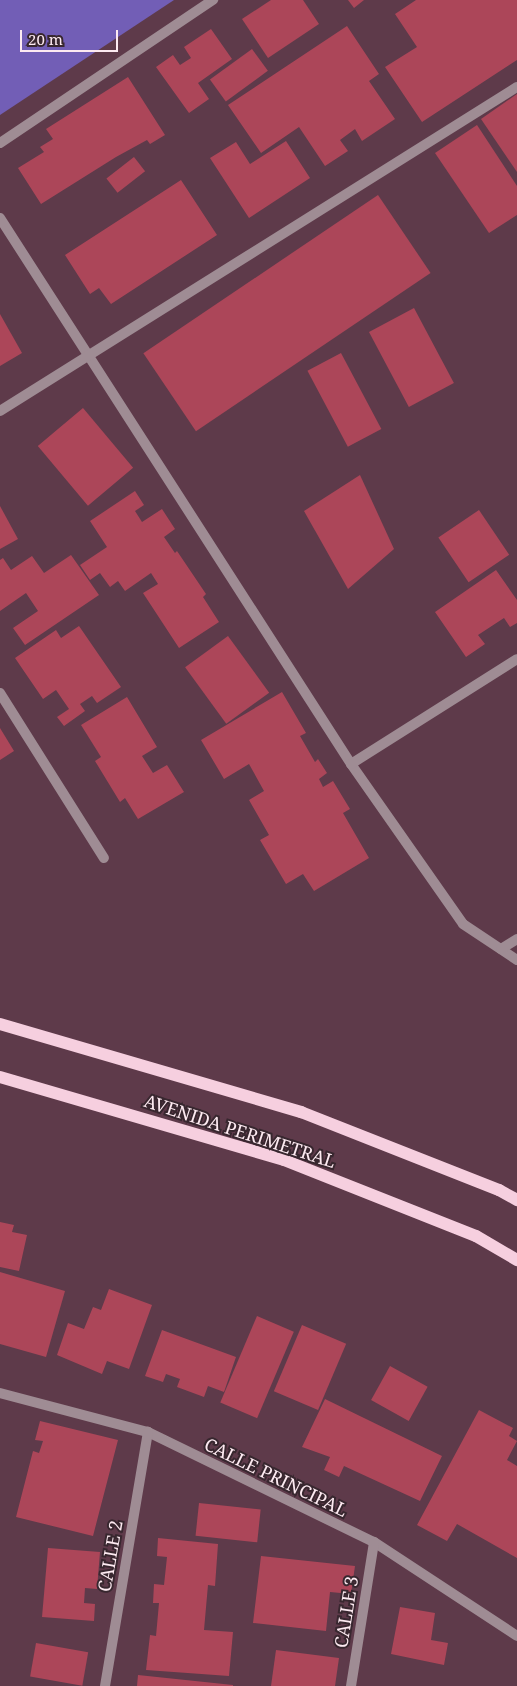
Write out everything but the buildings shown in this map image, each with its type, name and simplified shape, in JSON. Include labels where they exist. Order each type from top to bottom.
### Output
[{"type":"main road","name":"AVENIDA PERIMETRAL","points":[[0,1024],[301,1112],[499,1190],[517,1200]]},
{"type":"main road","name":"AVENIDA PERIMETRAL","points":[[0,1077],[284,1160],[476,1236],[517,1260]]},
{"type":"street","points":[[0,142],[213,0]]},
{"type":"street","points":[[0,411],[517,86]]},
{"type":"street","points":[[0,218],[90,355],[351,764],[463,924],[517,960]]},
{"type":"street","points":[[351,764],[517,659]]},
{"type":"street","points":[[0,693],[104,858]]},
{"type":"street","points":[[501,949],[517,939]]},
{"type":"street","name":"CALLE PRINCIPAL","points":[[0,1393],[148,1432],[374,1542],[517,1636]]},
{"type":"street","name":"CALLE 2","points":[[105,1686],[148,1432]]},
{"type":"street","name":"CALLE 3","points":[[351,1686],[374,1542]]},
{"type":"shaded area","points":[[0,0],[174,0],[0,115]]}]
